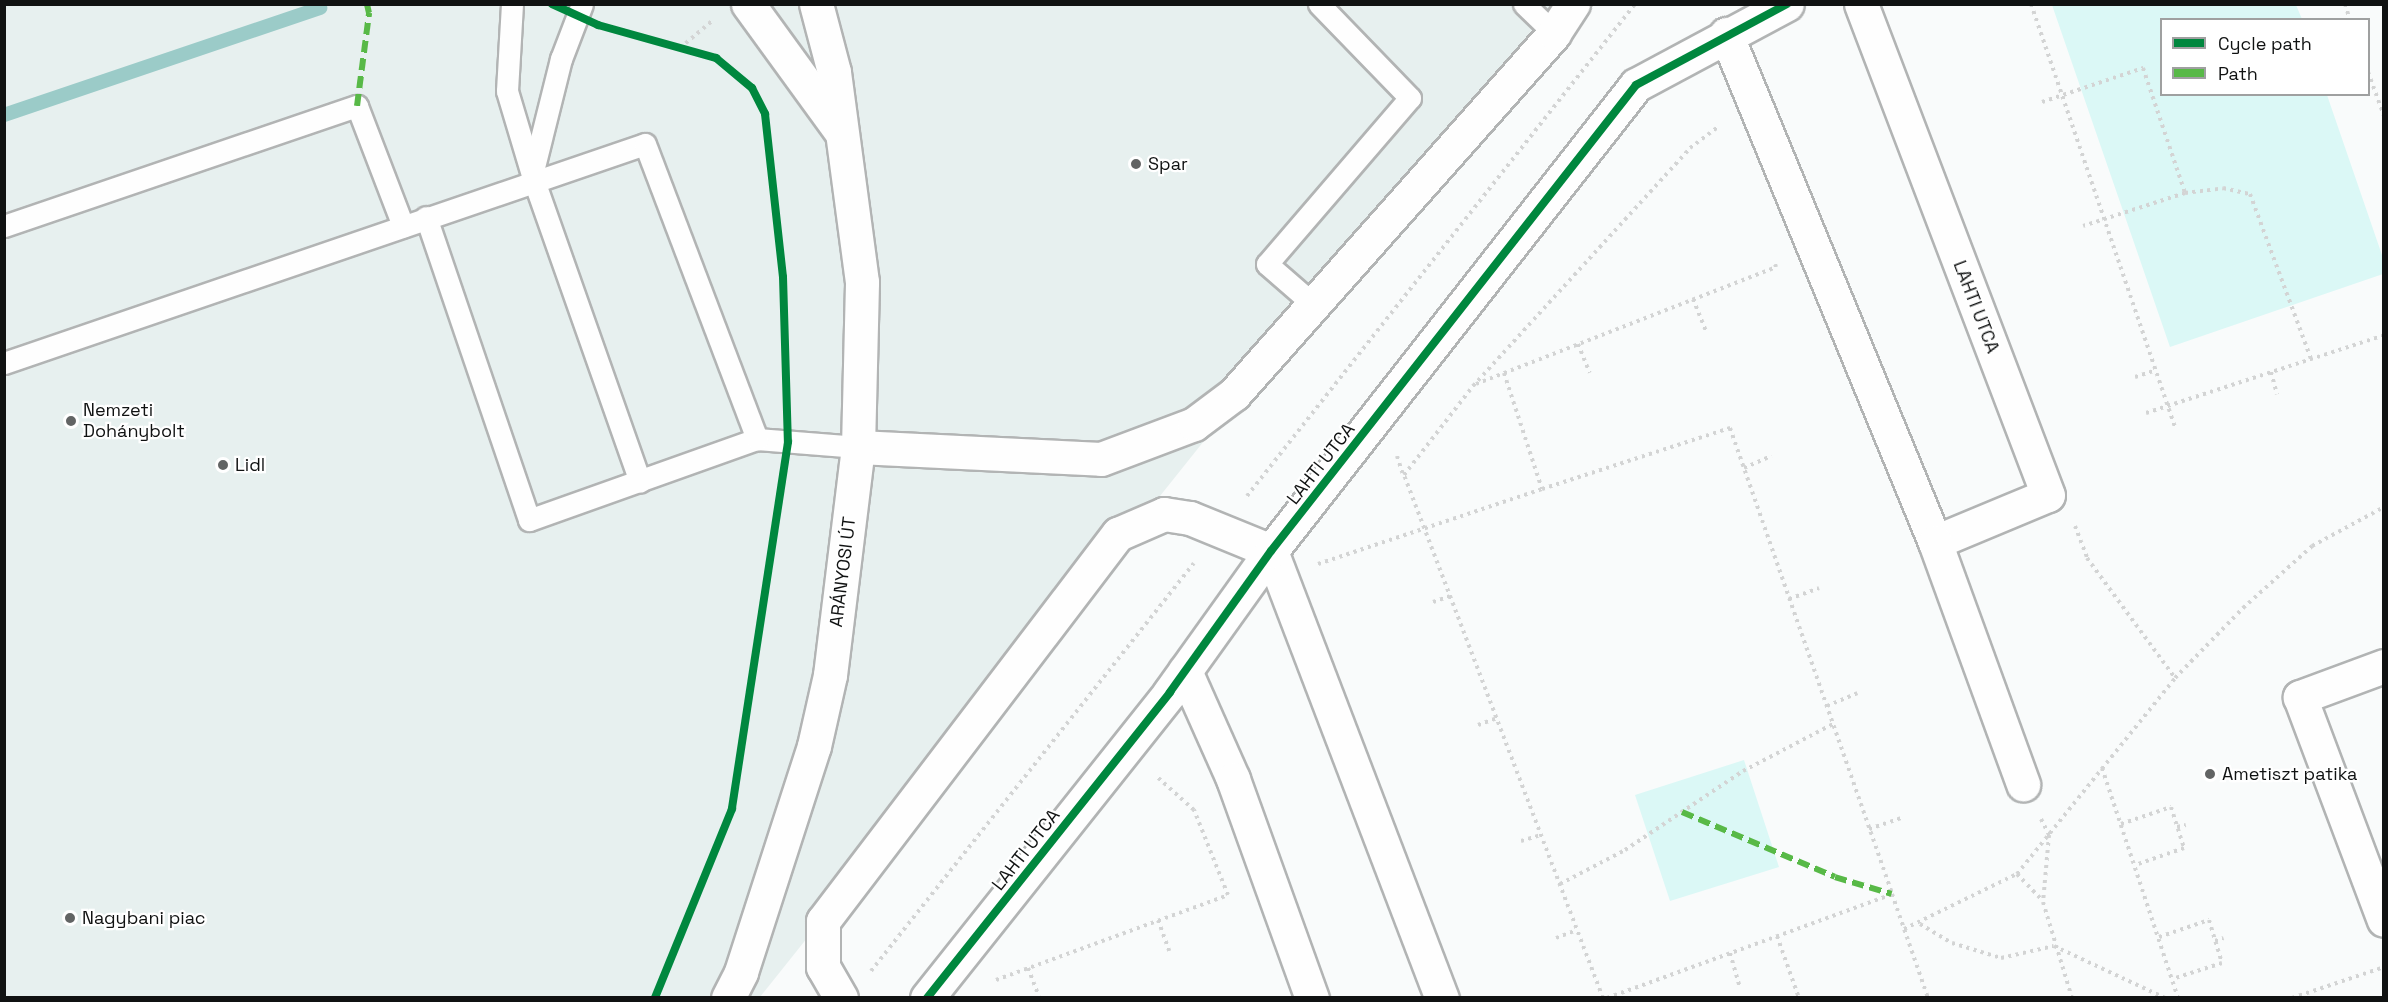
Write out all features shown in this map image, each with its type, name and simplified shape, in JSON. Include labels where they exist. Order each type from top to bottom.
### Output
[{"type":"street","points":[[748,4],[841,132]]},
{"type":"street","name":"ARÁNYOSI ÚT","points":[[728,998],[741,972],[814,746],[830,675],[858,447],[862,282],[855,210],[841,132],[834,72],[816,4]]},
{"type":"street","points":[[858,447],[1101,459],[1194,424],[1234,394],[1554,33],[1573,4]]},
{"type":"street","name":"LAHTI UTCA","points":[[927,998],[1185,671],[1276,564],[1636,85],[1726,34],[1787,4]]},
{"type":"street","name":"LAHTI UTCA","points":[[1861,4],[2048,495],[1935,542]]},
{"type":"street","points":[[1726,34],[1935,542],[2023,784]]},
{"type":"street","points":[[841,998],[823,967],[823,921],[1118,534],[1164,514],[1190,518],[1276,564],[1442,998]]},
{"type":"street","points":[[2384,666],[2300,698],[2384,920]]},
{"type":"street","points":[[1185,671],[1233,779],[1312,998]]},
{"type":"lane","points":[[512,4],[507,91],[533,178],[640,482]]},
{"type":"lane","points":[[533,178],[561,59],[582,4]]},
{"type":"lane","points":[[1313,304],[1267,264],[1410,99],[1319,4]]},
{"type":"lane","points":[[1524,4],[1554,33]]},
{"type":"lane","points":[[4,226],[357,106],[403,226]]},
{"type":"lane","points":[[4,363],[403,226],[533,178],[645,144],[757,439]]},
{"type":"lane","points":[[426,217],[529,520],[757,439],[858,447]]},
{"type":"path","points":[[2031,4],[2176,429]]},
{"type":"path","points":[[680,48],[714,19]]},
{"type":"path","points":[[669,45],[689,50]]},
{"type":"path","points":[[2042,102],[2143,68],[2185,193]]},
{"type":"path","points":[[2370,78],[2384,116]]},
{"type":"path","points":[[2376,95],[2384,92]]},
{"type":"path","points":[[1753,100],[1690,148],[1473,386],[1404,475],[1605,998],[1892,894]]},
{"type":"path","points":[[2083,226],[2185,193],[2223,188],[2250,194],[2311,359]]},
{"type":"path","points":[[1473,386],[1776,267],[1772,256]]},
{"type":"path","points":[[1693,299],[1706,331]]},
{"type":"path","points":[[2146,413],[2384,335]]},
{"type":"path","points":[[1578,344],[1590,374]]},
{"type":"path","points":[[2134,377],[2156,370]]},
{"type":"path","points":[[2271,372],[2277,394]]},
{"type":"path","points":[[1503,374],[1542,489]]},
{"type":"path","points":[[1276,564],[1424,527],[1730,428],[1928,998]]},
{"type":"path","points":[[1744,468],[1771,456]]},
{"type":"path","points":[[1904,929],[2017,874],[2175,678],[2243,608],[2312,546],[2384,507]]},
{"type":"path","points":[[2070,514],[2087,558],[2175,678]]},
{"type":"path","points":[[1789,599],[1819,588]]},
{"type":"path","points":[[1433,602],[1450,596]]},
{"type":"path","points":[[1827,706],[1857,693]]},
{"type":"path","points":[[1478,725],[1497,718]]},
{"type":"path","points":[[1560,884],[1625,850],[1743,771],[1833,723]]},
{"type":"path","points":[[988,983],[1228,895],[1194,810],[1126,748]]},
{"type":"path","points":[[2102,767],[2178,998]]},
{"type":"path","points":[[2121,824],[2171,807],[2184,848],[2134,865]]},
{"type":"path","points":[[1869,829],[1902,817]]},
{"type":"path","points":[[2177,827],[2186,825]]},
{"type":"path","points":[[1521,842],[1541,835]]},
{"type":"path","points":[[2049,835],[2043,902],[2054,946],[2072,998]]},
{"type":"path","points":[[2017,874],[2043,902]]},
{"type":"path","points":[[1158,920],[1168,951]]},
{"type":"path","points":[[2158,937],[2209,920],[2222,963],[2172,979]]},
{"type":"path","points":[[1920,923],[1952,943],[2001,958],[2054,946],[2165,998]]},
{"type":"path","points":[[1556,938],[1577,930]]},
{"type":"path","points":[[1777,936],[1799,998]]},
{"type":"path","points":[[2215,941],[2224,938]]},
{"type":"path","points":[[1730,952],[1740,988]]},
{"type":"path","points":[[2292,998],[2384,967]]},
{"type":"path","points":[[1028,968],[1039,996]]},
{"type":"shaded area","points":[[5,5],[1552,5],[760,997],[5,998]]},
{"type":"shaded area","points":[[2052,5],[2296,5],[2302,18],[2160,18],[2160,96],[2327,96],[2383,258],[2383,274],[2170,347]]},
{"type":"shaded area","points":[[1744,760],[1779,867],[1670,901],[1635,795]]},
{"type":"waterway","points":[[4,115],[320,8]]},
{"type":"marked path","points":[[357,106],[369,13],[367,4]]},
{"type":"marked path","points":[[1682,812],[1835,877],[1892,894]]},
{"type":"cycle path","points":[[552,4],[598,25],[716,58],[752,88],[765,114],[783,277],[788,442],[732,809],[655,998]]},
{"type":"cycle path","points":[[927,998],[1170,692],[1271,551],[1636,85],[1787,4]]},
{"type":"place","name":"Spar","points":[[1136,164]]},
{"type":"place","name":"Nemzeti Dohánybolt","points":[[71,421]]},
{"type":"place","name":"Lidl","points":[[223,465]]},
{"type":"place","name":"Ametiszt patika","points":[[2210,774]]},
{"type":"place","name":"Nagybani piac","points":[[70,918]]}]
